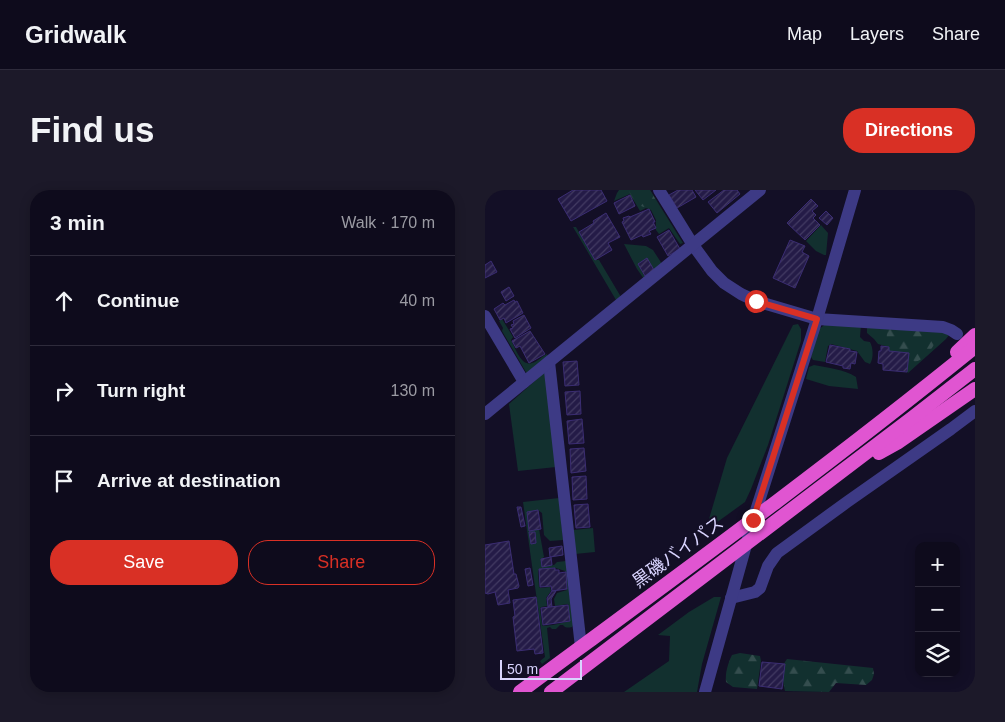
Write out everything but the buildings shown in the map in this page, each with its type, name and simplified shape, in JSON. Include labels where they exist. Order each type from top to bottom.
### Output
[{"type":"highway","points":[[901,406],[975,334]]},
{"type":"highway","name":"黒磯バイパス","points":[[521,692],[753,520],[975,347]]},
{"type":"highway","name":"黒磯バイパス","points":[[551,692],[831,480],[975,368]]},
{"type":"highway","points":[[831,480],[897,443],[975,390]]},
{"type":"street","points":[[659,190],[693,245],[712,271],[724,283],[741,294],[756,301],[817,319],[943,327],[957,334]]},
{"type":"street","points":[[485,414],[760,190]]},
{"type":"street","points":[[705,692],[753,520],[817,319],[855,190]]},
{"type":"street","points":[[485,316],[524,382]]},
{"type":"street","points":[[549,362],[581,647]]},
{"type":"street","points":[[731,598],[755,592],[760,588],[768,566],[777,553],[975,411]]},
{"type":"green space","points":[[619,190],[650,190],[683,243],[680,244],[669,228],[659,234],[656,230],[656,220],[651,210],[646,208],[640,211],[630,194],[614,201]]},
{"type":"green space","points":[[629,190],[650,190],[657,202],[644,207],[636,203]]},
{"type":"green space","points":[[821,225],[828,233],[826,255],[816,251],[806,241]]},
{"type":"green space","points":[[573,227],[576,227],[595,260],[599,260],[621,297],[616,300]]},
{"type":"green space","points":[[624,244],[646,246],[653,250],[662,264],[654,270],[647,259],[638,264],[645,277],[644,279]]},
{"type":"green space","points":[[502,319],[513,337],[511,340],[525,362],[534,362],[547,354],[548,357],[527,374],[502,331],[503,328],[499,321]]},
{"type":"green space","points":[[827,323],[861,325],[860,337],[864,341],[870,342],[872,347],[873,356],[870,364],[865,362],[857,351],[831,344],[828,346],[825,362],[813,360],[811,357],[819,329]]},
{"type":"green space","points":[[798,324],[801,329],[801,341],[768,445],[751,489],[745,502],[716,523],[711,524],[709,519],[727,458],[793,325]]},
{"type":"green space","points":[[867,326],[941,332],[949,335],[908,373],[909,353],[889,351],[889,347],[878,344],[867,333]]},
{"type":"green space","points":[[889,328],[934,331],[938,333],[930,351],[923,358],[915,362],[904,351],[893,350],[887,337]]},
{"type":"green space","points":[[814,365],[851,374],[856,377],[858,389],[829,386],[806,379],[809,367]]},
{"type":"green space","points":[[545,372],[556,467],[518,471],[509,404]]},
{"type":"green space","points":[[559,498],[563,540],[550,541],[544,535],[542,513],[538,510],[527,512],[529,530],[539,529],[544,557],[541,559],[542,566],[566,561],[573,625],[569,628],[560,625],[556,629],[547,628],[550,658],[542,664],[540,661],[545,657],[523,502]],"holes":[[[556,568],[565,571],[567,590],[557,593],[554,599],[555,606],[568,604],[570,621],[543,626],[540,609],[547,606],[546,598],[551,591],[550,587],[539,587],[538,571],[539,569]]]},
{"type":"green space","points":[[593,528],[595,552],[575,554],[573,530]]},
{"type":"green space","points":[[714,597],[721,597],[702,664],[697,692],[624,692],[669,661],[670,636],[658,635],[689,612]]},
{"type":"green space","points":[[740,653],[760,656],[757,689],[733,687],[726,682],[729,661],[732,655]]},
{"type":"green space","points":[[787,659],[873,668],[874,674],[872,680],[866,685],[836,683],[829,692],[785,691],[783,670]]},
{"type":"route","points":[[753,520],[817,319],[756,301]]}]
